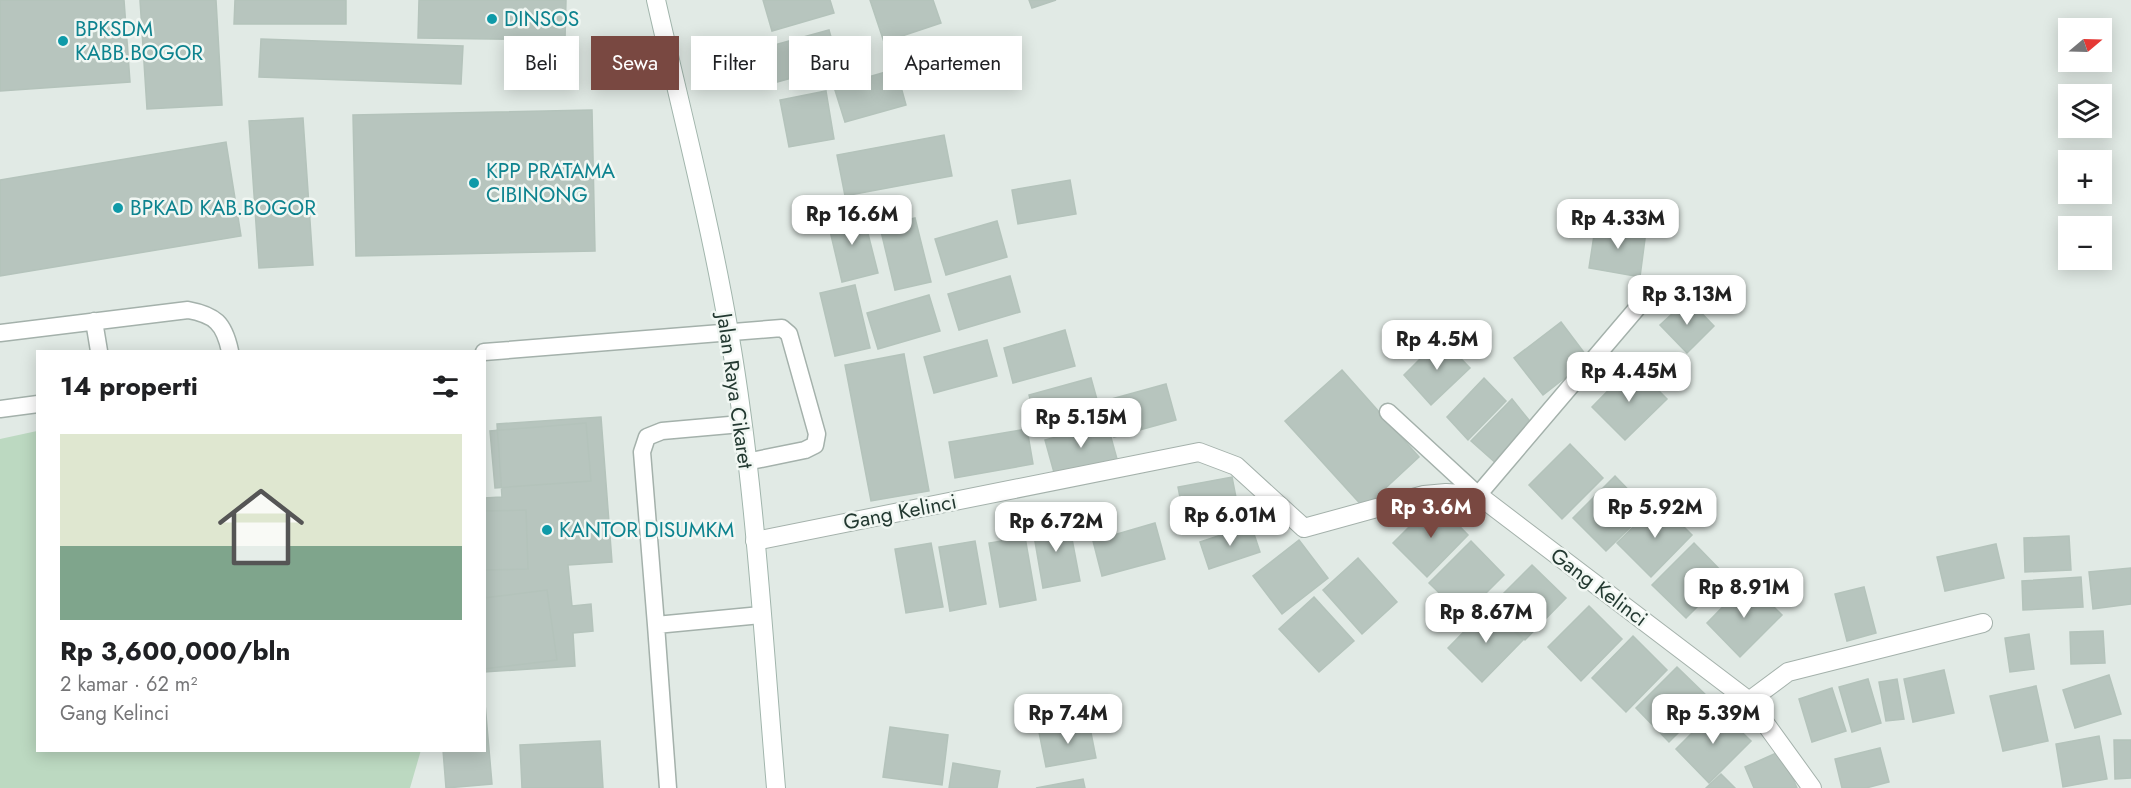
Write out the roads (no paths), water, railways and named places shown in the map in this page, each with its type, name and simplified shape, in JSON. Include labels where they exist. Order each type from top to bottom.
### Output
[{"type":"street","name":"Jalan Raya Cikaret","points":[[656,0],[703,201],[729,333],[755,541],[776,788]]},
{"type":"street","name":"Gang Kelinci","points":[[755,541],[1199,452],[1236,466],[1304,528],[1424,495],[1446,493],[1478,495],[1749,701],[1812,788]]},
{"type":"street","points":[[1749,701],[1788,672],[1983,622]]},
{"type":"lane","points":[[1478,495],[1655,287]]},
{"type":"lane","points":[[0,333],[188,310],[207,314],[218,322],[226,336],[230,350]]},
{"type":"lane","points":[[94,321],[99,350]]},
{"type":"lane","points":[[486,352],[782,328],[789,334],[818,434],[815,445],[805,450],[746,462]]},
{"type":"lane","points":[[0,409],[36,404]]},
{"type":"lane","name":"Gang Kelinci","points":[[1388,412],[1478,495]]},
{"type":"lane","points":[[668,788],[642,452],[647,437],[662,431],[741,424]]},
{"type":"lane","points":[[656,625],[761,615]]},
{"type":"place","name":"DINSOS","points":[[492,19]]},
{"type":"place","name":"BPKSDM KABB.BOGOR","points":[[63,41]]},
{"type":"place","name":"KPP PRATAMA CIBINONG","points":[[474,183]]},
{"type":"place","name":"BPKAD KAB.BOGOR","points":[[118,208]]},
{"type":"place","name":"KANTOR DISUMKM","points":[[547,530]]}]
